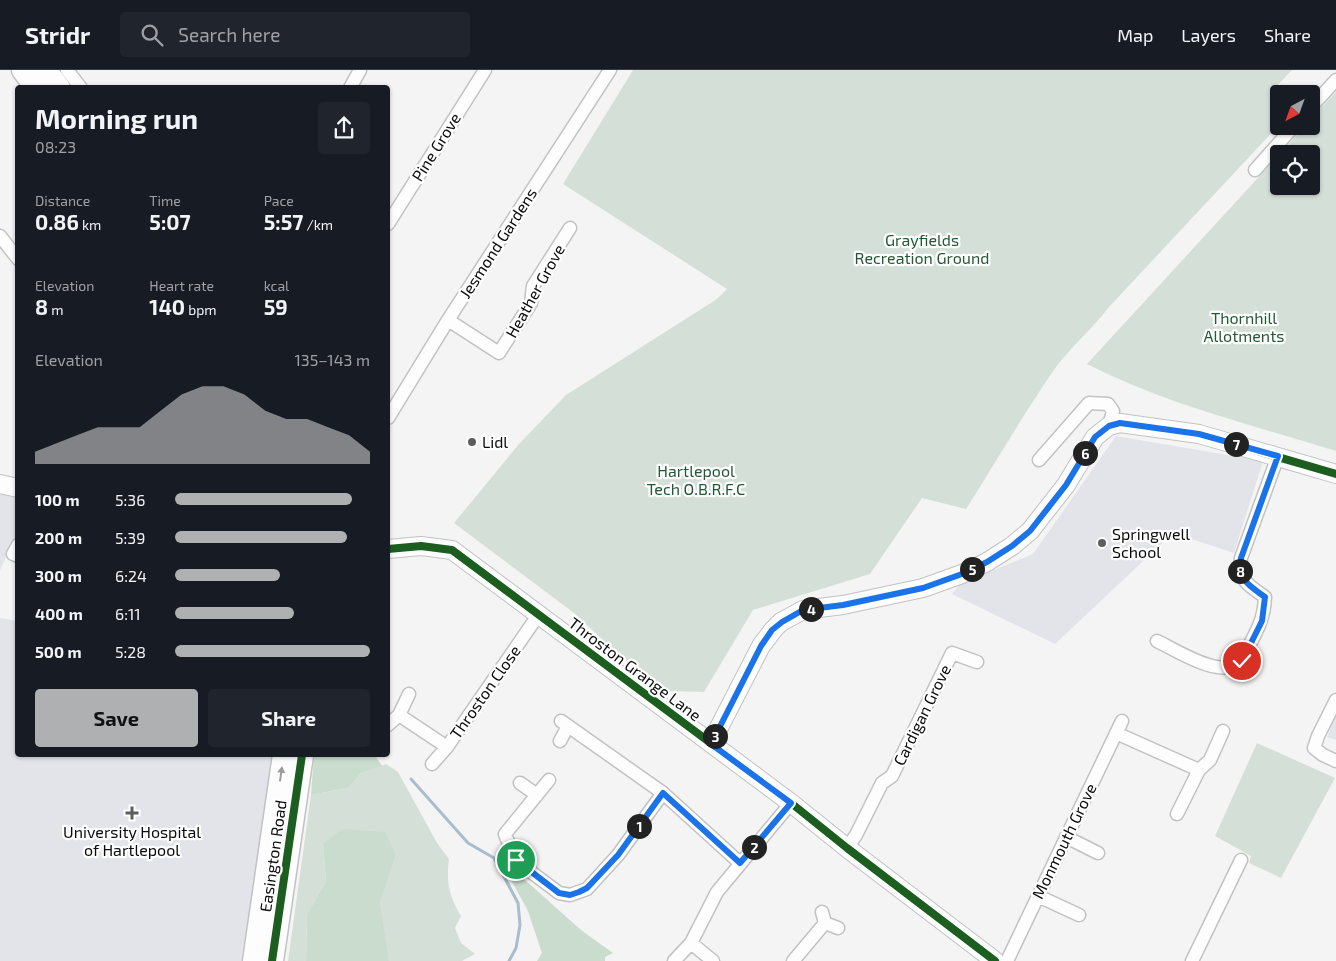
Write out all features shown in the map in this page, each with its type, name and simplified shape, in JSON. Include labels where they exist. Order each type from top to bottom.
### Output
[{"type":"highway","points":[[23,70],[35,85]]},
{"type":"highway","points":[[45,70],[57,85]]},
{"type":"highway","name":"Easington Road","points":[[254,961],[284,757]]},
{"type":"highway","name":"Easington Road","points":[[272,961],[302,757]]},
{"type":"street","points":[[67,70],[79,85]]},
{"type":"street","points":[[352,85],[360,70]]},
{"type":"street","name":"Pine Grove","points":[[390,221],[485,70]]},
{"type":"street","name":"Jesmond Gardens","points":[[390,415],[448,320],[610,70]]},
{"type":"street","points":[[1320,97],[1336,80]]},
{"type":"street","points":[[1255,170],[1286,135]]},
{"type":"street","name":"Heather Grove","points":[[448,320],[499,353],[531,303],[533,286],[570,228]]},
{"type":"street","points":[[0,236],[15,254]]},
{"type":"street","points":[[1039,460],[1089,403],[1108,404],[1113,411],[1109,426]]},
{"type":"street","points":[[711,744],[761,646],[772,630],[782,622],[803,610],[852,603],[923,588],[962,574],[987,562],[1012,546],[1030,531],[1066,485],[1095,437],[1109,426],[1120,423],[1199,434],[1336,474]]},
{"type":"street","points":[[1157,641],[1211,667],[1223,669],[1234,666],[1242,661],[1262,621],[1265,597],[1247,584],[1240,572],[1241,558],[1278,456]]},
{"type":"street","points":[[0,484],[15,487]]},
{"type":"street","name":"Throston Grange Lane","points":[[390,549],[421,546],[452,550],[791,803],[995,961]]},
{"type":"street","name":"Throston Close","points":[[399,715],[447,747],[539,614]]},
{"type":"street","name":"Cardigan Grove","points":[[847,848],[856,835],[882,783],[892,776],[952,653],[977,662]]},
{"type":"street","points":[[390,723],[399,715],[409,694]]},
{"type":"street","points":[[1336,700],[1314,748],[1336,761]]},
{"type":"street","name":"Monmouth Grove","points":[[1007,961],[1122,721]]},
{"type":"street","points":[[560,741],[565,723],[663,793],[740,863]]},
{"type":"street","points":[[1177,814],[1198,770],[1210,760],[1223,730]]},
{"type":"street","points":[[1116,733],[1198,770]]},
{"type":"street","points":[[432,764],[447,747]]},
{"type":"street","points":[[549,780],[505,834],[516,860],[559,893],[570,895],[587,888],[618,855],[663,793]]},
{"type":"street","points":[[520,783],[537,795]]},
{"type":"street","points":[[674,961],[691,943],[716,892],[791,803]]},
{"type":"street","points":[[1066,837],[1098,853]]},
{"type":"street","points":[[1192,961],[1241,860]]},
{"type":"street","points":[[1038,896],[1079,915]]},
{"type":"street","points":[[793,961],[823,917],[838,928]]},
{"type":"street","points":[[691,943],[713,961]]},
{"type":"shaded area","name":"Springwell School","points":[[1116,436],[1263,461],[1234,553],[1173,533],[1055,644],[952,594],[960,584],[1033,554]]},
{"type":"shaded area","points":[[0,494],[15,497],[15,538],[0,570]]},
{"type":"shaded area","name":"University Hospital of Hartlepool","points":[[0,618],[15,621],[15,757],[272,757],[241,961],[0,961]]},
{"type":"shaded area","points":[[1336,716],[1336,740],[1327,737]]},
{"type":"green space","name":"Grayfields Recreation Ground","points":[[633,70],[1292,70],[1278,85],[1270,85],[1270,135],[1062,359],[966,509],[922,498],[870,574],[753,610],[704,692],[669,691],[616,652],[574,613],[454,523],[519,444],[566,395],[717,299],[727,289],[563,184]]},
{"type":"green space","name":"Thornhill Allotments","points":[[1336,92],[1336,451],[1178,402],[1147,391],[1087,364],[1270,165],[1270,195],[1320,195],[1320,145],[1288,145],[1297,135],[1320,135],[1320,109]]},
{"type":"green space","points":[[1257,743],[1335,778],[1281,878],[1249,863],[1251,856],[1215,836]]},
{"type":"green space","points":[[314,757],[376,757],[382,766],[361,773],[348,788],[311,795]]},
{"type":"green space","points":[[386,764],[398,772],[437,843],[449,859],[449,889],[461,916],[455,928],[461,943],[475,954],[462,961],[389,961],[379,902],[396,855],[323,844],[326,881],[307,914],[306,961],[288,961],[311,795],[348,788],[361,773]]},
{"type":"green space","points":[[342,829],[385,832],[396,855],[380,902],[389,961],[306,961],[307,914],[326,881],[323,844]]},
{"type":"green space","points":[[497,855],[581,930],[613,953],[605,957],[605,961],[537,961],[542,953],[528,911]]},
{"type":"waterway","points":[[411,779],[468,843],[494,858],[518,903],[520,925],[516,948],[509,961]]},
{"type":"cycle path","points":[[711,743],[761,646],[781,622],[803,610],[843,605],[923,588],[962,574],[987,562],[1012,546],[1030,531],[1066,485],[1095,437],[1109,426],[1120,423],[1199,434],[1336,474]]},
{"type":"cycle path","points":[[390,549],[421,546],[452,550],[791,803],[995,961]]},
{"type":"cycle path","points":[[272,961],[302,757]]},
{"type":"place","name":"Lidl","points":[[472,442]]},
{"type":"place","name":"Springwell School","points":[[1102,543]]},
{"type":"place","name":"University Hospital of Hartlepool","points":[[132,813]]},
{"type":"route","points":[[516,860],[559,893],[570,895],[579,892],[587,888],[618,855],[663,793],[740,863],[791,803],[711,744],[765,638],[790,616],[803,610],[843,605],[905,593],[944,581],[987,562],[1012,546],[1030,531],[1066,485],[1095,437],[1109,426],[1120,423],[1199,434],[1278,456],[1241,558],[1240,572],[1247,584],[1265,597],[1262,621],[1242,661]]},
{"type":"park label","name":"Hartlepool Tech O.B.R.F.C","points":[[696,480]]}]
